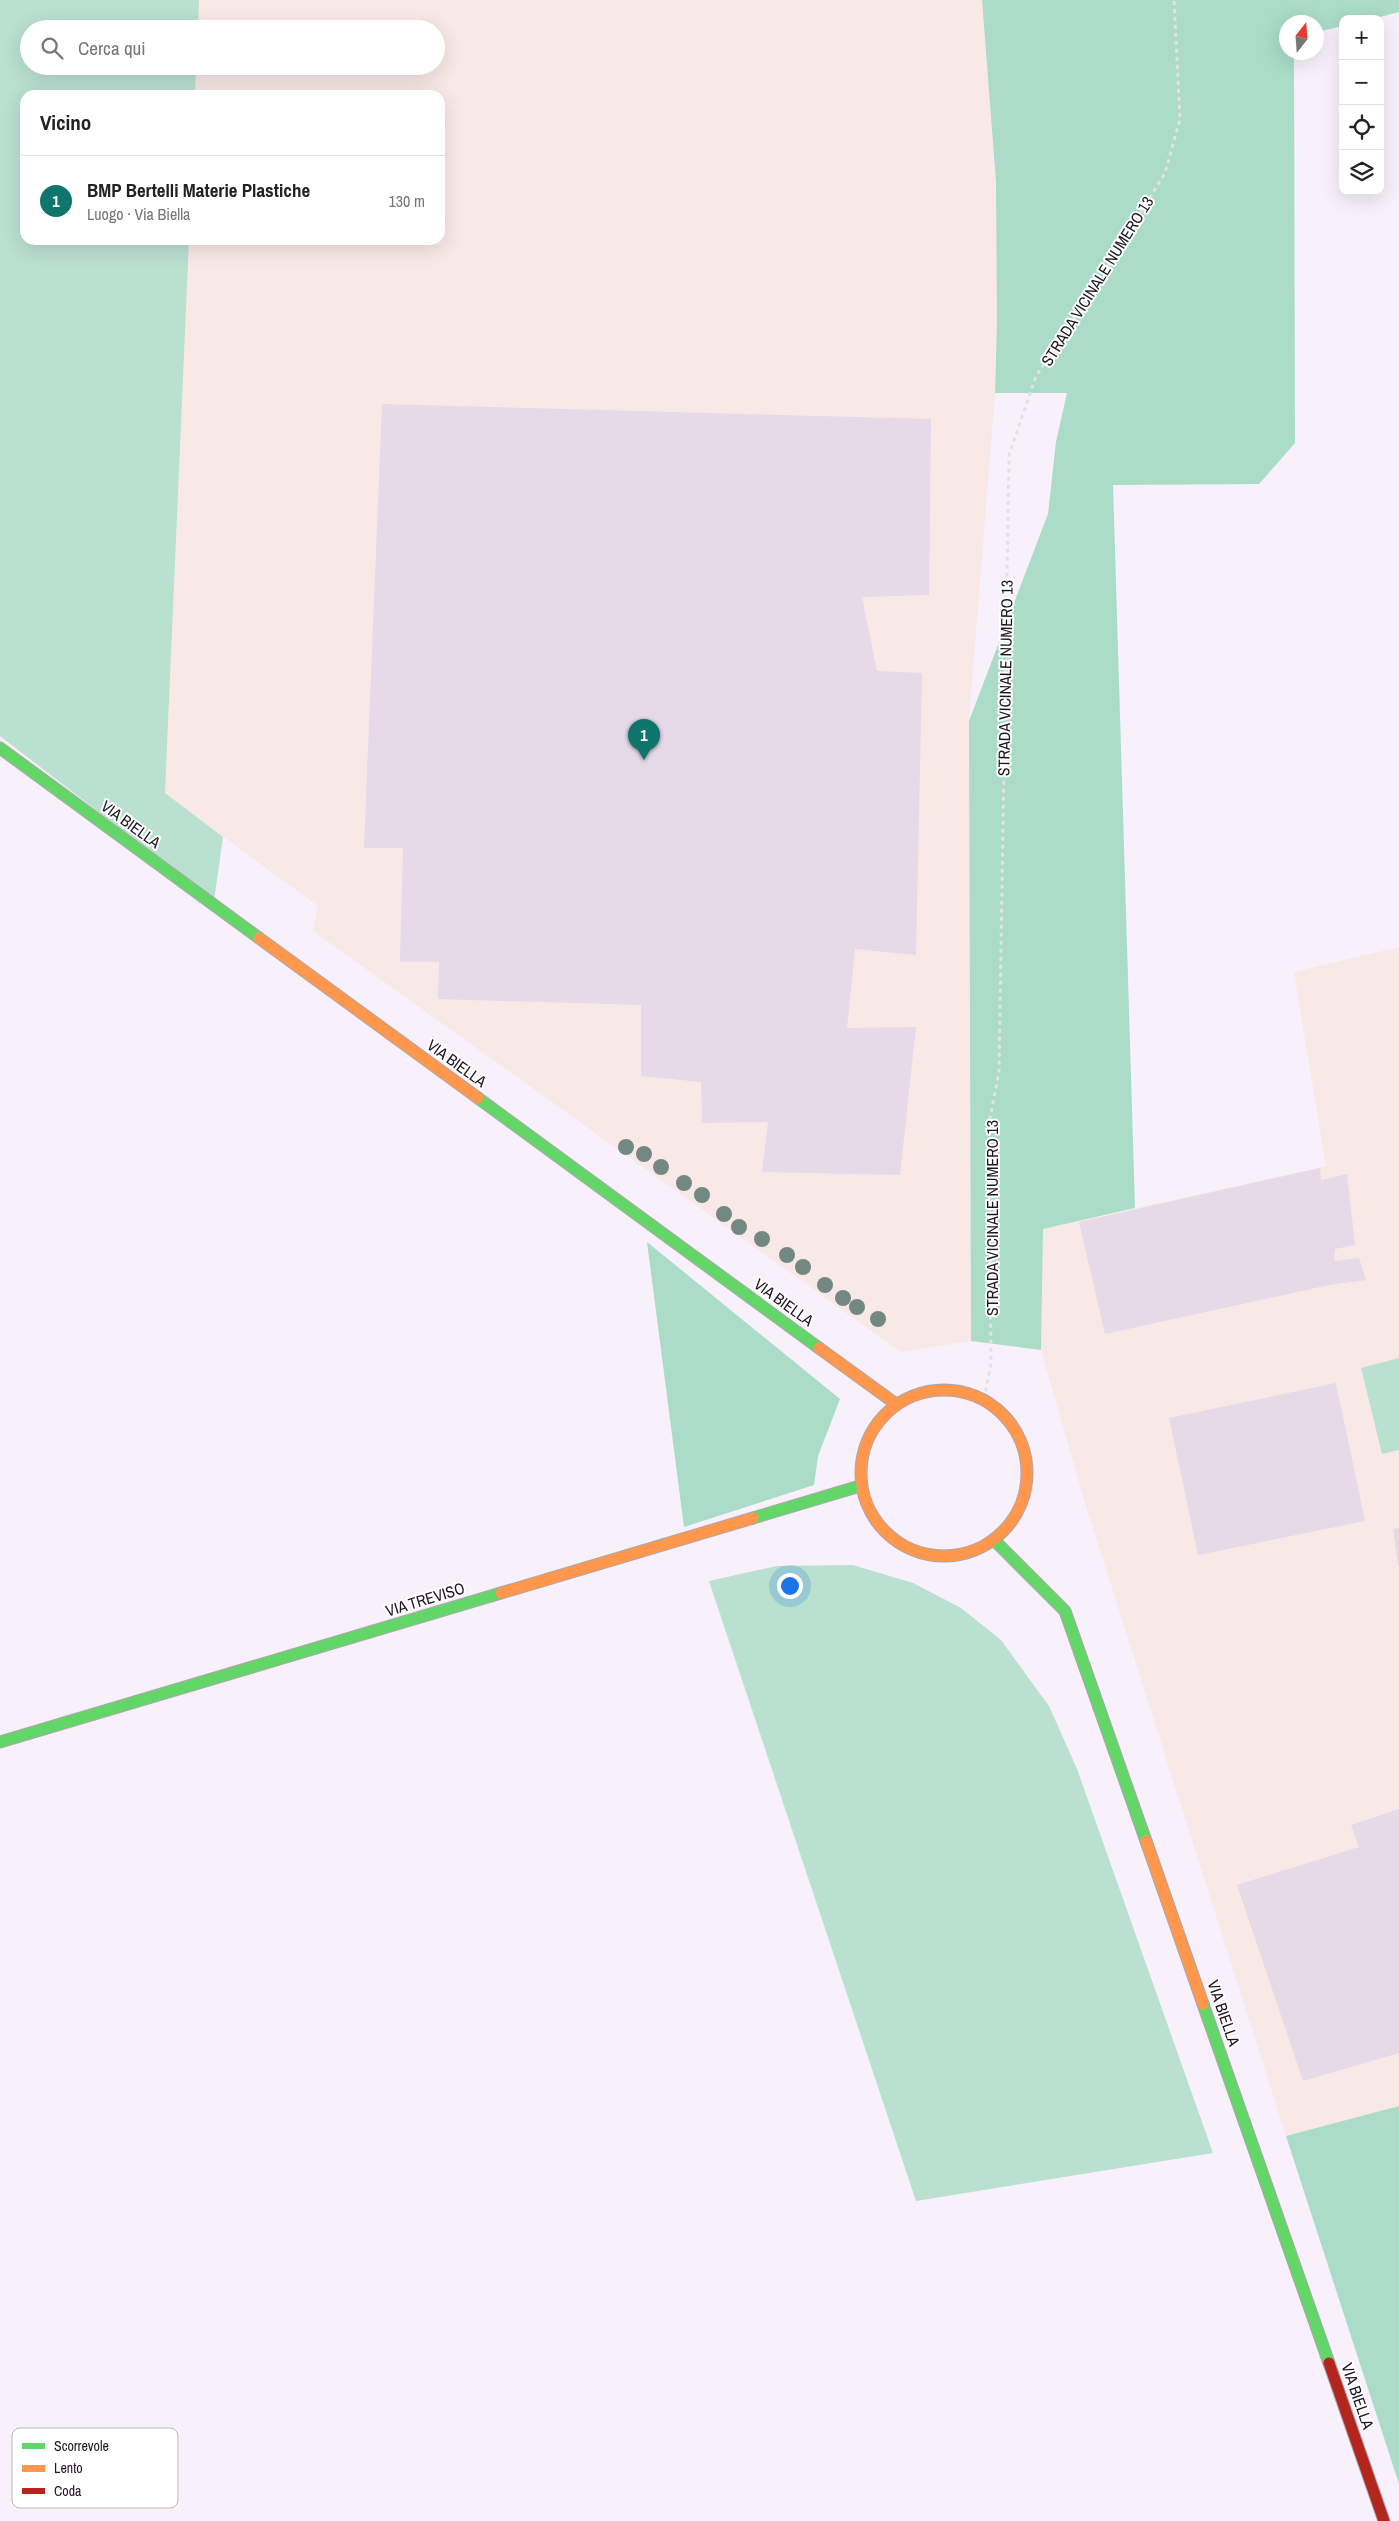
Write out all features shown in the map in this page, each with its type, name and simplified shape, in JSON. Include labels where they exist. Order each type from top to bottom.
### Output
[{"type":"street","name":"VIA BIELLA","points":[[0,748],[896,1404]]},
{"type":"street","points":[[939,1390],[962,1391],[984,1399],[1005,1416],[1021,1440],[1028,1467],[1025,1495],[1014,1520],[994,1540],[969,1554],[940,1557],[912,1552],[887,1536],[870,1513],[860,1486],[860,1462],[867,1440],[879,1420],[896,1404],[916,1394],[939,1390]]},
{"type":"street","name":"VIA TREVISO","points":[[0,1742],[860,1486]]},
{"type":"street","name":"VIA BIELLA","points":[[994,1540],[1066,1612],[1384,2521]]},
{"type":"path","name":"STRADA VICINALE NUMERO 13","points":[[984,1399],[992,1363],[990,1123],[999,1072],[1009,454],[1036,376],[1105,271],[1165,172],[1180,119],[1174,0]]},
{"type":"shaded area","points":[[199,0],[982,0],[996,182],[997,322],[995,393],[969,721],[971,1341],[901,1352],[313,931],[318,906],[165,794],[189,245],[445,245],[445,90],[195,90],[196,75],[445,75],[445,20],[198,20]]},
{"type":"shaded area","points":[[1399,947],[1399,1358],[1361,1369],[1383,1454],[1399,1450],[1399,2106],[1286,2136],[1085,1503],[1041,1350],[1043,1229],[1326,1166],[1294,972]]},
{"type":"green space","points":[[0,0],[199,0],[198,20],[20,20],[20,75],[196,75],[195,90],[20,90],[20,245],[189,245],[165,793],[223,837],[214,901],[0,736]]},
{"type":"green space","points":[[982,0],[1399,0],[1399,12],[1384,16],[1339,15],[1339,27],[1324,30],[1324,15],[1279,15],[1279,60],[1294,60],[1295,443],[1259,484],[1113,485],[1135,1208],[1043,1229],[1041,1350],[971,1341],[969,721],[1048,514],[1056,442],[1067,393],[995,393],[997,322],[996,182]]},
{"type":"green space","points":[[647,1242],[840,1399],[818,1456],[814,1485],[684,1527]]},
{"type":"green space","points":[[1399,1358],[1399,1450],[1382,1454],[1361,1368]]},
{"type":"green space","points":[[853,1565],[913,1583],[961,1608],[1001,1640],[1049,1706],[1077,1769],[1213,2153],[916,2201],[709,1581],[777,1566]]},
{"type":"green space","points":[[1399,2106],[1399,2484],[1286,2136]]},
{"type":"building","points":[[382,404],[931,419],[929,595],[862,597],[877,671],[922,673],[916,955],[855,949],[847,1028],[916,1027],[900,1175],[762,1172],[768,1122],[702,1123],[701,1082],[641,1076],[641,1005],[438,999],[439,962],[400,962],[403,848],[364,848]]},
{"type":"building","points":[[1320,1168],[1321,1180],[1347,1174],[1355,1245],[1335,1249],[1334,1261],[1359,1258],[1366,1280],[1329,1285],[1105,1334],[1079,1222]]},
{"type":"building","points":[[1336,1383],[1365,1521],[1198,1555],[1169,1418]]},
{"type":"building","points":[[1399,1528],[1399,1565],[1398,1565],[1393,1529]]},
{"type":"building","points":[[1399,1809],[1399,2053],[1303,2081],[1237,1885],[1359,1847],[1351,1825]]},
{"type":"traffic: fast","points":[[0,748],[259,938]]},
{"type":"traffic: fast","points":[[478,1098],[819,1348]]},
{"type":"traffic: fast","points":[[753,1518],[860,1486]]},
{"type":"traffic: fast","points":[[994,1540],[1065,1611],[1146,1841]]},
{"type":"traffic: fast","points":[[0,1742],[501,1593]]},
{"type":"traffic: fast","points":[[1203,2004],[1329,2363]]},
{"type":"traffic: slow","points":[[259,938],[478,1098]]},
{"type":"traffic: slow","points":[[819,1348],[896,1404]]},
{"type":"traffic: slow","points":[[952,1390],[968,1393],[983,1399],[997,1408],[1009,1420],[1018,1434],[1024,1449],[1027,1473],[1026,1489],[1018,1512],[1009,1526],[997,1538],[983,1547],[968,1553],[936,1556],[920,1553],[905,1547],[891,1538],[879,1526],[870,1512],[864,1497],[861,1465],[864,1449],[870,1434],[879,1420],[891,1408],[905,1399],[920,1393],[952,1390]]},
{"type":"traffic: slow","points":[[501,1593],[753,1518]]},
{"type":"traffic: slow","points":[[1146,1841],[1203,2004]]},
{"type":"traffic: jam","points":[[1329,2363],[1384,2521]]},
{"type":"place","name":"BMP Bertelli Materie Plastiche","points":[[644,760]]}]
